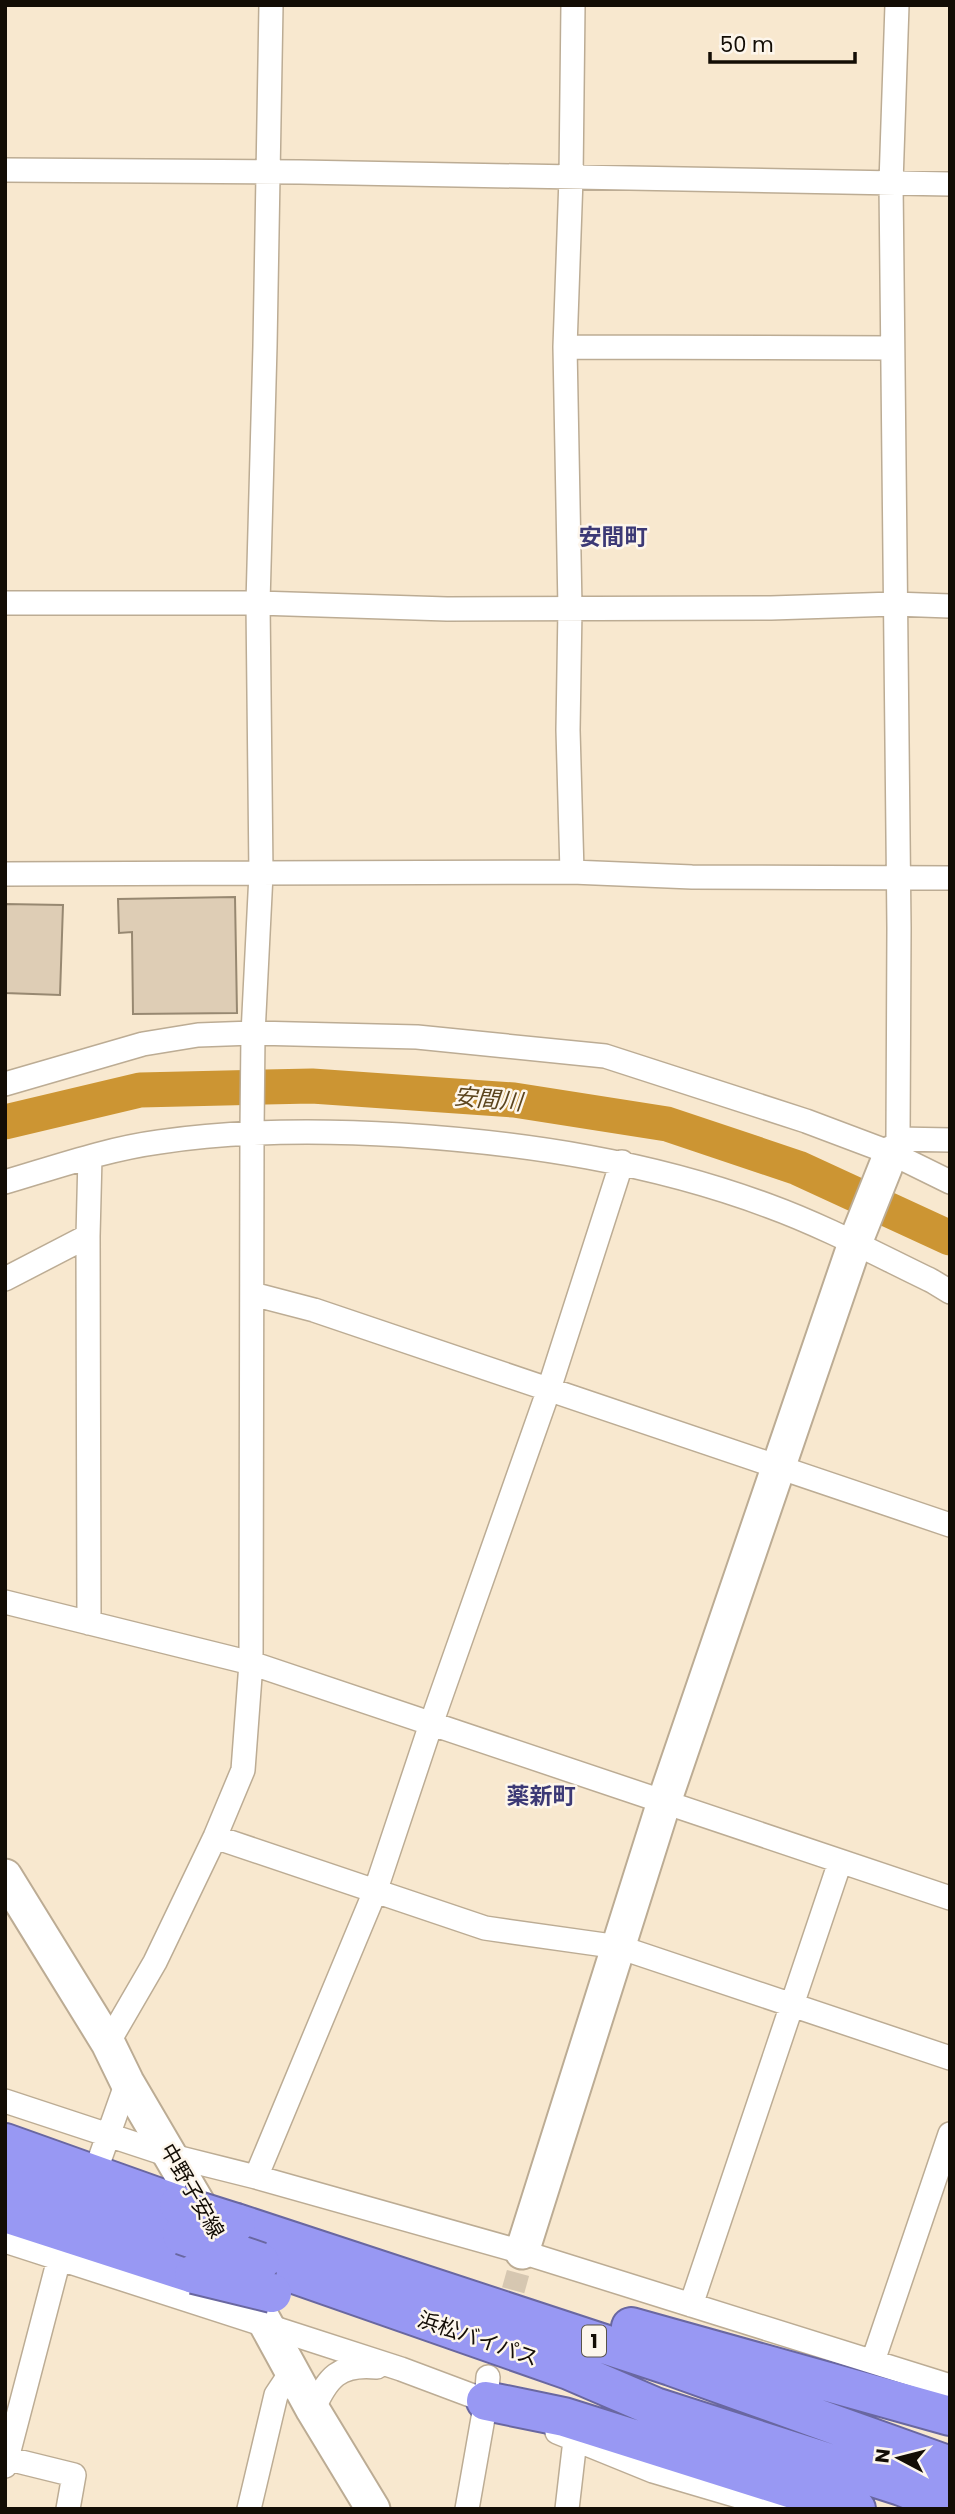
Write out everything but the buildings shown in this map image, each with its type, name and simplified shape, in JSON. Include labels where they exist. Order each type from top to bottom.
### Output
[{"type":"highway","name":"浜松バイパス","points":[[5,2143],[180,2220],[267,2294]]},
{"type":"highway","name":"浜松バイパス","points":[[5,2176],[180,2220],[236,2222],[671,2366],[950,2466]]},
{"type":"highway","name":"1","points":[[5,2213],[194,2274],[655,2407],[901,2486],[950,2505]]},
{"type":"highway","name":"1","points":[[310,2247],[466,2280],[950,2416]]},
{"type":"highway","points":[[487,2388],[564,2417],[856,2509]]},
{"type":"street","points":[[108,2043],[155,1962],[215,1837],[243,1770],[251,1663],[253,1033],[261,874],[258,603],[271,5]]},
{"type":"street","points":[[572,872],[568,730],[570,608],[565,347],[573,5]]},
{"type":"street","points":[[520,2263],[664,1802],[855,1243],[893,1148],[898,878],[891,183],[897,5]]},
{"type":"street","points":[[5,170],[950,184]]},
{"type":"street","points":[[565,347],[892,348]]},
{"type":"street","points":[[5,603],[258,603],[447,609],[771,608],[894,604],[950,606]]},
{"type":"street","points":[[5,874],[572,872],[692,877],[950,877]]},
{"type":"street","points":[[5,1084],[143,1044],[198,1035],[253,1033],[417,1037],[605,1056],[893,1148],[950,1182]]},
{"type":"street","points":[[5,1182],[90,1157],[157,1142],[252,1131],[451,1138],[622,1162],[769,1206],[855,1243],[950,1292]]},
{"type":"street","points":[[893,1148],[950,1140]]},
{"type":"street","points":[[89,1623],[90,1157]]},
{"type":"street","points":[[256,2177],[376,1889],[549,1389],[622,1162]]},
{"type":"street","points":[[5,1279],[88,1236]]},
{"type":"street","points":[[253,1294],[314,1310],[950,1525]]},
{"type":"street","points":[[5,1602],[251,1663],[950,1898]]},
{"type":"street","points":[[215,1837],[376,1889],[485,1928],[619,1947],[950,2058]]},
{"type":"street","points":[[691,2305],[840,1862]]},
{"type":"street","name":"中野子安線","points":[[5,1876],[108,2043],[127,2082],[172,2156],[267,2294],[292,2371],[373,2509]]},
{"type":"street","points":[[98,2164],[127,2082]]},
{"type":"street","points":[[5,2101],[172,2156],[256,2177],[520,2263],[691,2305],[945,2385]]},
{"type":"street","points":[[873,2361],[950,2134]]},
{"type":"street","points":[[5,2241],[267,2294],[401,2369]]},
{"type":"street","points":[[62,2252],[6,2461],[74,2475],[68,2509]]},
{"type":"street","points":[[313,2410],[323,2387],[343,2369],[362,2365],[401,2369],[487,2388],[575,2440],[745,2503],[782,2509]]},
{"type":"street","points":[[249,2509],[276,2395],[292,2371]]},
{"type":"street","points":[[467,2509],[487,2388]]},
{"type":"street","points":[[566,2509],[575,2440]]},
{"type":"waterway","name":"安間川","points":[[5,1122],[140,1090],[312,1086],[514,1100],[667,1124],[798,1168],[950,1238]]},
{"type":"tunnel","points":[[504,2323],[518,2273]]},
{"type":"district","name":"安間町","points":[[613,537]]},
{"type":"district","name":"薬新町","points":[[541,1796]]}]
